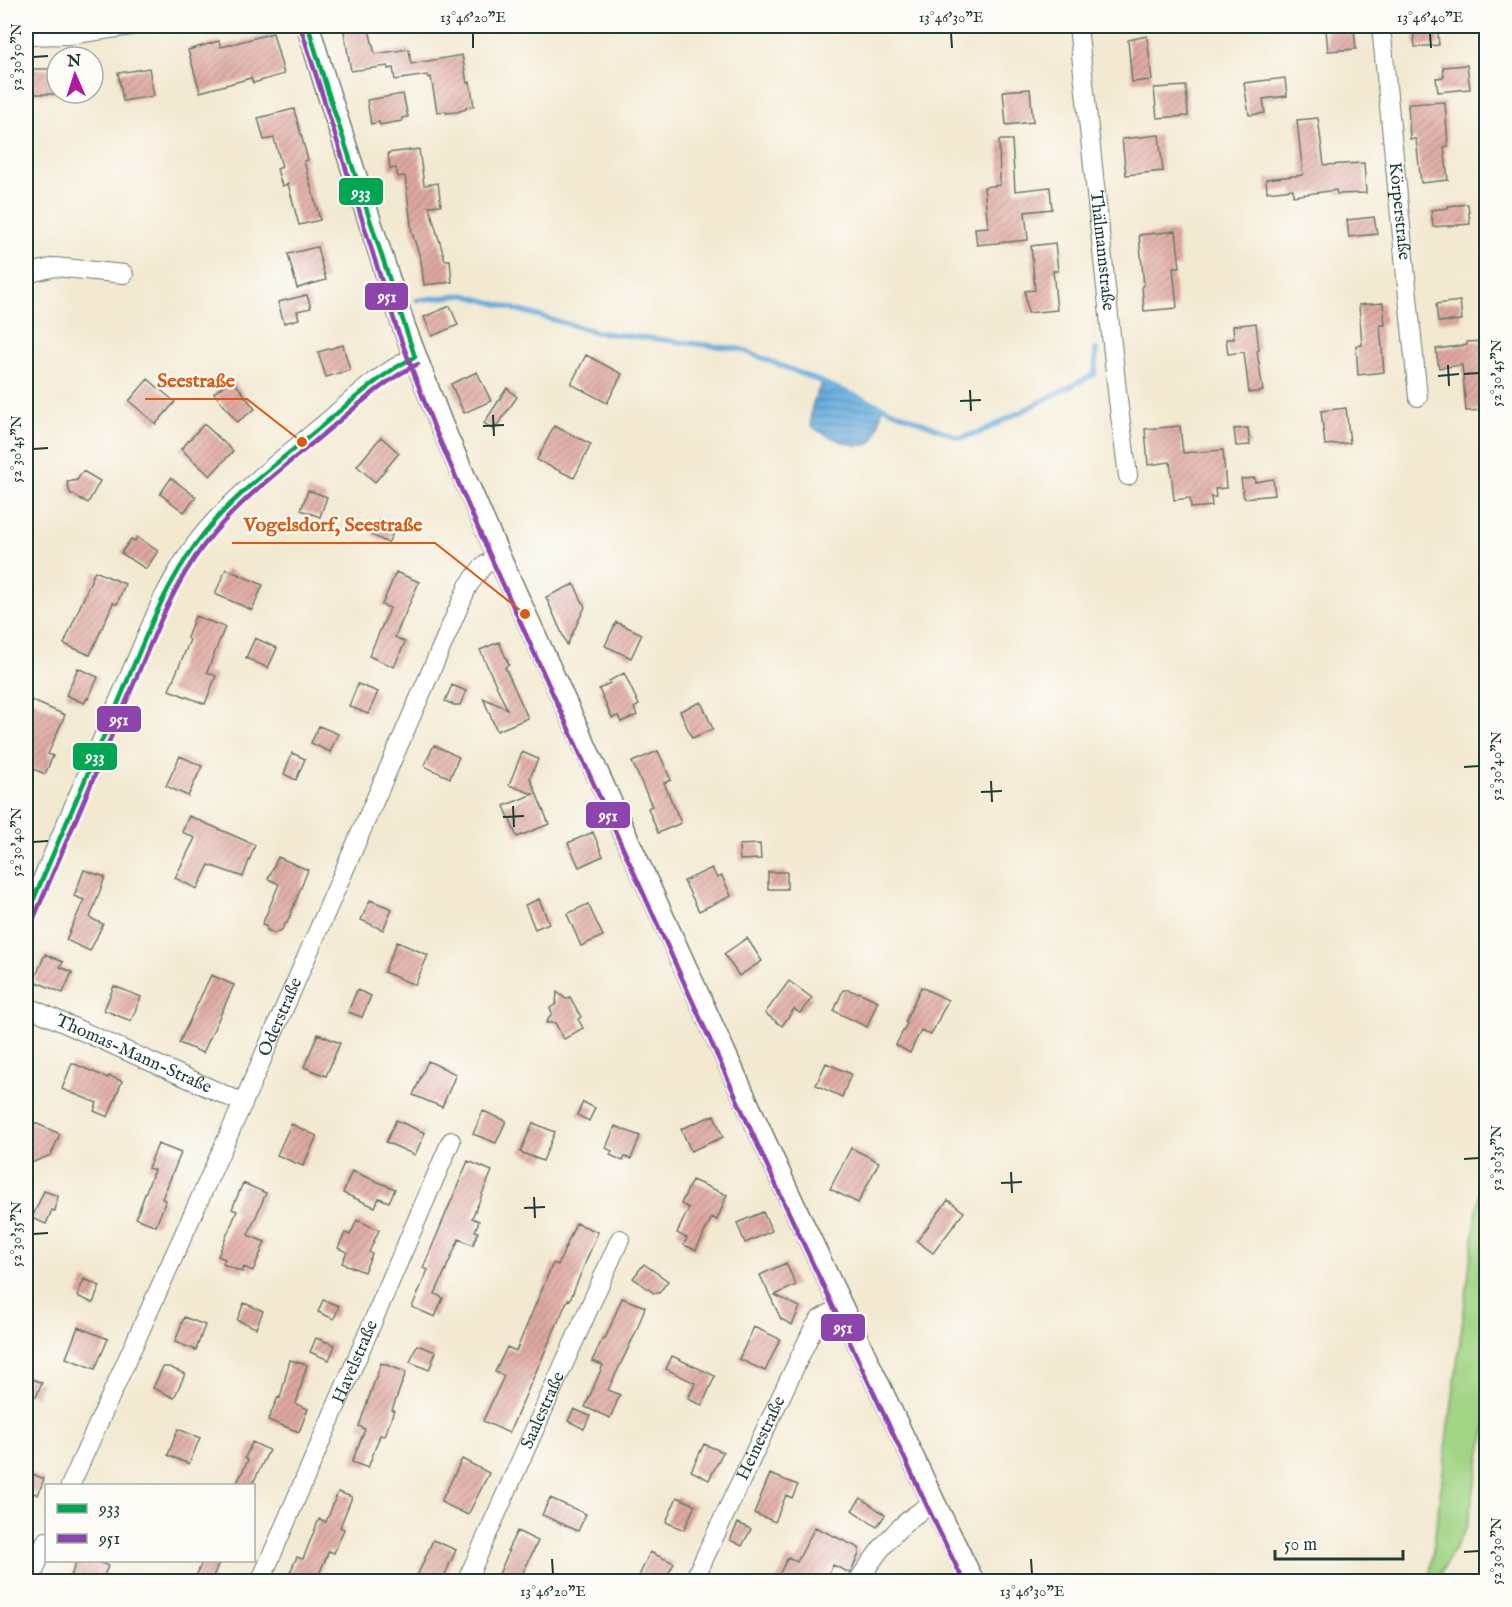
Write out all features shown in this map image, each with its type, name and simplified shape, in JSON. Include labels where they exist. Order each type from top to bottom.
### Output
[{"type":"main road","points":[[308,26],[415,357],[441,424],[499,557],[841,1307],[972,1581]]},
{"type":"street","points":[[26,36],[69,35],[131,26]]},
{"type":"street","name":"Thälmannstraße","points":[[1078,26],[1128,476]]},
{"type":"street","name":"Körperstraße","points":[[1381,26],[1418,397]]},
{"type":"street","points":[[26,274],[55,267],[124,274]]},
{"type":"street","points":[[26,917],[161,602],[178,569],[213,523],[245,491],[393,368],[415,357]]},
{"type":"street","name":"Oderstraße","points":[[70,1484],[243,1103],[468,586],[483,566],[499,557]]},
{"type":"street","name":"Thomas-Mann-Straße","points":[[26,1006],[243,1103]]},
{"type":"street","name":"Havelstraße","points":[[260,1581],[452,1141]]},
{"type":"street","name":"Saalestraße","points":[[466,1581],[620,1239]]},
{"type":"street","name":"Heinestraße","points":[[693,1581],[813,1329],[820,1319],[841,1307]]},
{"type":"street","points":[[857,1581],[881,1547],[906,1521],[934,1503]]},
{"type":"street","points":[[30,1581],[45,1544]]},
{"type":"green space","points":[[1486,1139],[1486,1425],[1467,1527],[1436,1581],[1429,1581]]},
{"type":"water","points":[[823,382],[883,407],[875,437],[868,444],[843,442],[811,426],[813,403]]},
{"type":"building","points":[[343,26],[368,26],[375,54],[409,49],[411,64],[462,55],[474,106],[457,112],[437,112],[431,77],[428,78],[427,75],[395,80],[393,68],[388,69],[388,66],[351,71]]},
{"type":"building","points":[[1413,26],[1437,26],[1439,45],[1415,47]]},
{"type":"building","points":[[1354,28],[1356,49],[1328,51],[1326,30]]},
{"type":"building","points":[[273,33],[284,74],[253,83],[251,78],[200,92],[188,50],[219,41],[221,47]]},
{"type":"building","points":[[1147,36],[1152,80],[1132,82],[1128,40]]},
{"type":"building","points":[[1467,65],[1470,89],[1438,92],[1436,78],[1444,77],[1443,67]]},
{"type":"building","points":[[149,68],[154,96],[123,101],[118,73]]},
{"type":"building","points":[[26,69],[45,69],[45,94],[26,94]]},
{"type":"building","points":[[1285,78],[1287,96],[1263,99],[1265,113],[1249,115],[1244,83]]},
{"type":"building","points":[[1186,86],[1188,116],[1157,118],[1154,88]]},
{"type":"building","points":[[1030,89],[1033,122],[1006,125],[1003,91]]},
{"type":"building","points":[[403,94],[408,117],[402,118],[402,121],[380,125],[379,122],[371,124],[367,100]]},
{"type":"building","points":[[1445,102],[1448,146],[1444,147],[1448,180],[1421,183],[1416,139],[1410,139],[1408,104]]},
{"type":"building","points":[[294,109],[308,160],[304,161],[320,220],[299,225],[288,184],[282,186],[277,169],[282,167],[274,138],[264,140],[258,118]]},
{"type":"building","points":[[1318,118],[1324,165],[1364,163],[1366,193],[1337,194],[1336,190],[1293,196],[1293,189],[1267,192],[1266,179],[1303,175],[1297,120]]},
{"type":"building","points":[[1159,135],[1163,171],[1126,175],[1122,139]]},
{"type":"building","points":[[999,140],[1012,140],[1015,191],[1050,187],[1052,209],[1025,212],[1028,240],[977,245],[975,228],[988,227],[984,187],[1000,185]]},
{"type":"building","points":[[419,149],[424,185],[438,183],[441,205],[429,206],[445,260],[450,260],[452,282],[424,285],[421,260],[412,233],[405,176],[398,177],[396,168],[390,169],[388,153]]},
{"type":"building","points":[[1468,204],[1470,224],[1433,227],[1431,210]]},
{"type":"building","points":[[1374,217],[1377,234],[1349,237],[1347,220]]},
{"type":"building","points":[[1176,231],[1180,267],[1173,267],[1177,308],[1144,311],[1139,235]]},
{"type":"building","points":[[1055,243],[1058,271],[1053,271],[1057,310],[1028,313],[1025,291],[1035,290],[1031,246]]},
{"type":"building","points":[[317,247],[326,280],[297,288],[288,254]]},
{"type":"building","points":[[307,295],[311,308],[297,311],[299,319],[284,323],[278,302]]},
{"type":"building","points":[[1460,301],[1462,320],[1438,322],[1436,304]]},
{"type":"building","points":[[1383,303],[1385,325],[1380,325],[1384,372],[1358,375],[1356,346],[1362,345],[1359,305]]},
{"type":"building","points":[[450,306],[458,325],[432,336],[424,317]]},
{"type":"building","points":[[1256,323],[1259,350],[1257,351],[1263,391],[1249,393],[1244,352],[1228,354],[1226,339],[1234,339],[1233,326]]},
{"type":"building","points":[[1485,341],[1486,410],[1466,411],[1462,365],[1439,368],[1436,349],[1467,345],[1467,342]]},
{"type":"building","points":[[343,345],[350,370],[326,377],[318,352]]},
{"type":"building","points":[[586,355],[622,374],[607,403],[571,384]]},
{"type":"building","points":[[477,372],[491,401],[464,413],[451,384]]},
{"type":"building","points":[[148,379],[175,402],[156,424],[129,401]]},
{"type":"building","points":[[232,379],[255,409],[237,422],[214,393]]},
{"type":"building","points":[[507,388],[517,397],[494,430],[484,423]]},
{"type":"building","points":[[1346,408],[1350,443],[1325,445],[1321,411]]},
{"type":"building","points":[[204,424],[233,451],[210,476],[181,449]]},
{"type":"building","points":[[554,426],[591,444],[574,478],[537,460]]},
{"type":"building","points":[[1180,426],[1183,453],[1223,450],[1226,488],[1215,489],[1216,497],[1211,497],[1212,506],[1191,508],[1190,498],[1174,500],[1170,462],[1148,465],[1145,429]]},
{"type":"building","points":[[1248,428],[1250,445],[1236,446],[1234,429]]},
{"type":"building","points":[[381,437],[399,453],[375,482],[357,466]]},
{"type":"building","points":[[83,471],[100,481],[88,503],[70,493],[67,482],[77,480]]},
{"type":"building","points":[[171,478],[196,497],[184,512],[160,494]]},
{"type":"building","points":[[1255,478],[1255,482],[1273,479],[1275,495],[1244,498],[1241,479]]},
{"type":"building","points":[[308,490],[327,497],[320,517],[301,510]]},
{"type":"building","points":[[380,519],[396,527],[388,543],[372,535]]},
{"type":"building","points":[[137,537],[158,551],[146,569],[121,553],[131,539],[135,541]]},
{"type":"building","points":[[226,569],[263,585],[252,610],[215,594]]},
{"type":"building","points":[[95,571],[125,584],[117,604],[113,603],[90,655],[64,644]]},
{"type":"building","points":[[396,572],[419,582],[395,637],[405,642],[394,667],[369,656],[390,608],[382,605]]},
{"type":"building","points":[[574,584],[585,607],[567,645],[546,597]]},
{"type":"building","points":[[195,616],[225,627],[207,672],[216,676],[205,704],[169,690],[190,640],[187,638]]},
{"type":"building","points":[[616,622],[642,634],[631,658],[605,646]]},
{"type":"building","points":[[255,638],[277,648],[268,668],[246,658]]},
{"type":"building","points":[[499,642],[509,665],[505,667],[528,718],[497,731],[483,698],[507,709],[480,650]]},
{"type":"building","points":[[78,668],[98,677],[84,703],[66,695]]},
{"type":"building","points":[[624,673],[639,705],[634,708],[637,715],[621,722],[618,716],[612,718],[599,689]]},
{"type":"building","points":[[358,684],[378,692],[368,714],[349,706]]},
{"type":"building","points":[[452,685],[466,691],[460,705],[445,701]]},
{"type":"building","points":[[26,698],[65,715],[48,754],[53,756],[45,774],[26,766]]},
{"type":"building","points":[[701,702],[713,729],[692,738],[680,711]]},
{"type":"building","points":[[319,726],[338,734],[330,752],[311,743]]},
{"type":"building","points":[[434,745],[459,757],[450,778],[424,766]]},
{"type":"building","points":[[658,751],[671,780],[664,783],[681,823],[658,833],[648,808],[652,806],[632,762]]},
{"type":"building","points":[[522,752],[538,759],[530,778],[549,824],[517,837],[504,806],[533,794],[509,785]]},
{"type":"building","points":[[292,753],[305,759],[296,780],[284,774]]},
{"type":"building","points":[[180,756],[202,766],[188,796],[166,786]]},
{"type":"building","points":[[189,816],[255,845],[243,877],[209,865],[197,889],[175,878],[195,838],[182,832]]},
{"type":"building","points":[[593,832],[603,856],[579,867],[568,843]]},
{"type":"building","points":[[760,844],[761,859],[740,860],[739,845]]},
{"type":"building","points":[[278,857],[308,870],[287,923],[282,930],[274,933],[262,925],[279,884],[268,879]]},
{"type":"building","points":[[712,868],[717,878],[722,876],[731,896],[699,911],[684,881]]},
{"type":"building","points":[[84,870],[105,877],[90,918],[103,924],[90,951],[66,940],[84,900],[74,896]]},
{"type":"building","points":[[768,872],[787,872],[787,889],[768,889]]},
{"type":"building","points":[[539,899],[549,923],[535,929],[525,905]]},
{"type":"building","points":[[370,900],[392,909],[383,930],[361,920]]},
{"type":"building","points":[[588,904],[603,936],[581,946],[567,914]]},
{"type":"building","points":[[747,938],[762,961],[739,976],[724,954]]},
{"type":"building","points":[[397,942],[428,955],[415,985],[384,972]]},
{"type":"building","points":[[45,954],[63,962],[60,967],[72,972],[63,993],[34,981]]},
{"type":"building","points":[[211,975],[234,985],[203,1053],[179,1043]]},
{"type":"building","points":[[789,981],[812,998],[800,1013],[794,1009],[782,1026],[765,1013]]},
{"type":"building","points":[[114,986],[141,997],[131,1021],[104,1010]]},
{"type":"building","points":[[921,987],[948,1000],[931,1035],[921,1030],[910,1053],[896,1045]]},
{"type":"building","points":[[357,990],[371,996],[362,1017],[348,1012]]},
{"type":"building","points":[[843,990],[858,992],[878,1001],[867,1027],[834,1011]]},
{"type":"building","points":[[557,992],[566,999],[570,997],[581,1017],[578,1019],[583,1028],[564,1039],[555,1023],[546,1023],[552,1013],[550,1008],[556,1004]]},
{"type":"building","points":[[318,1034],[340,1043],[326,1076],[304,1067]]},
{"type":"building","points":[[428,1061],[456,1074],[442,1107],[413,1095]]},
{"type":"building","points":[[72,1063],[108,1078],[109,1076],[122,1081],[108,1117],[94,1111],[97,1103],[62,1089]]},
{"type":"building","points":[[826,1063],[851,1074],[842,1097],[816,1085]]},
{"type":"building","points":[[583,1102],[595,1108],[589,1121],[577,1115]]},
{"type":"building","points":[[483,1111],[506,1121],[496,1143],[473,1134]]},
{"type":"building","points":[[714,1115],[723,1137],[691,1151],[681,1129]]},
{"type":"building","points":[[26,1119],[60,1134],[51,1155],[26,1165]]},
{"type":"building","points":[[396,1120],[425,1133],[415,1155],[386,1142]]},
{"type":"building","points":[[533,1123],[555,1132],[543,1161],[520,1152]]},
{"type":"building","points":[[291,1124],[317,1136],[303,1166],[277,1155]]},
{"type":"building","points":[[615,1126],[640,1136],[631,1159],[625,1157],[623,1161],[610,1155],[612,1151],[606,1148]]},
{"type":"building","points":[[158,1144],[181,1153],[162,1199],[166,1200],[156,1226],[136,1218],[154,1170],[148,1168]]},
{"type":"building","points":[[851,1148],[879,1162],[858,1203],[830,1189]]},
{"type":"building","points":[[468,1161],[492,1171],[472,1218],[479,1221],[473,1245],[459,1239],[435,1294],[443,1298],[435,1317],[412,1307],[428,1270],[423,1268]]},
{"type":"building","points":[[352,1171],[395,1189],[389,1202],[379,1198],[375,1207],[343,1193]]},
{"type":"building","points":[[692,1180],[727,1195],[717,1220],[712,1217],[696,1250],[684,1245],[687,1238],[677,1233],[689,1208],[681,1204]]},
{"type":"building","points":[[243,1183],[266,1193],[248,1235],[265,1242],[253,1271],[244,1267],[242,1272],[223,1264],[225,1259],[218,1256],[237,1211],[232,1209]]},
{"type":"building","points":[[44,1191],[58,1196],[55,1211],[52,1210],[46,1224],[32,1218]]},
{"type":"building","points":[[948,1200],[964,1212],[933,1253],[917,1241]]},
{"type":"building","points":[[763,1212],[772,1231],[745,1243],[737,1223]]},
{"type":"building","points":[[357,1220],[379,1230],[369,1252],[372,1254],[364,1272],[342,1263],[347,1252],[338,1248],[345,1233],[350,1235]]},
{"type":"building","points":[[576,1223],[598,1232],[570,1300],[568,1299],[509,1433],[483,1421],[504,1376],[495,1372],[507,1347],[516,1351],[553,1263],[558,1265]]},
{"type":"building","points":[[786,1263],[796,1285],[775,1295],[800,1307],[792,1325],[781,1319],[760,1275]]},
{"type":"building","points":[[644,1264],[668,1281],[659,1293],[654,1293],[633,1278]]},
{"type":"building","points":[[84,1279],[100,1286],[93,1303],[77,1296]]},
{"type":"building","points":[[622,1298],[645,1307],[636,1332],[608,1390],[620,1395],[610,1418],[585,1407],[603,1365],[592,1361],[603,1338],[605,1339]]},
{"type":"building","points":[[323,1300],[339,1306],[334,1319],[318,1312]]},
{"type":"building","points":[[244,1303],[263,1311],[256,1328],[237,1320]]},
{"type":"building","points":[[184,1317],[205,1325],[196,1350],[175,1342]]},
{"type":"building","points":[[78,1327],[108,1339],[95,1369],[66,1358]]},
{"type":"building","points":[[754,1327],[780,1339],[765,1371],[739,1359]]},
{"type":"building","points":[[316,1338],[335,1345],[329,1360],[310,1352]]},
{"type":"building","points":[[417,1345],[436,1352],[429,1370],[410,1362]]},
{"type":"building","points":[[672,1356],[715,1376],[702,1405],[688,1399],[695,1383],[666,1369]]},
{"type":"building","points":[[290,1360],[307,1365],[296,1404],[308,1409],[299,1432],[268,1420],[278,1397],[280,1398]]},
{"type":"building","points":[[381,1363],[406,1372],[385,1436],[380,1435],[368,1468],[352,1462],[365,1429],[359,1426]]},
{"type":"building","points":[[163,1367],[169,1367],[185,1374],[174,1398],[153,1388]]},
{"type":"building","points":[[26,1376],[42,1383],[36,1397],[26,1393]]},
{"type":"building","points":[[574,1409],[590,1416],[584,1429],[568,1421]]},
{"type":"building","points":[[178,1429],[200,1438],[189,1464],[168,1455]]},
{"type":"building","points":[[252,1442],[269,1450],[252,1484],[236,1484],[248,1460],[245,1458]]},
{"type":"building","points":[[704,1444],[723,1452],[709,1480],[691,1471]]},
{"type":"building","points":[[462,1459],[489,1473],[468,1515],[441,1502]]},
{"type":"building","points":[[26,1471],[44,1479],[38,1495],[26,1489]]},
{"type":"building","points":[[770,1474],[798,1485],[792,1498],[786,1495],[775,1522],[754,1513]]},
{"type":"building","points":[[338,1492],[352,1497],[340,1527],[344,1529],[334,1553],[329,1551],[316,1581],[286,1581],[297,1557],[303,1559],[319,1519],[326,1522]]},
{"type":"building","points":[[677,1497],[695,1505],[684,1530],[666,1522]]},
{"type":"building","points":[[550,1498],[586,1514],[578,1531],[542,1515]]},
{"type":"building","points":[[861,1498],[885,1515],[877,1527],[852,1510]]},
{"type":"building","points":[[738,1523],[751,1529],[742,1546],[730,1540]]},
{"type":"building","points":[[815,1527],[859,1548],[859,1554],[850,1573],[833,1565],[825,1581],[776,1581],[788,1557],[797,1562]]},
{"type":"building","points":[[517,1531],[538,1541],[519,1581],[496,1581],[509,1551],[507,1551]]},
{"type":"building","points":[[433,1540],[456,1550],[442,1581],[415,1581]]},
{"type":"building","points":[[650,1552],[674,1563],[665,1581],[652,1581],[639,1576]]},
{"type":"building","points":[[76,1562],[98,1562],[108,1566],[102,1581],[69,1581]]},
{"type":"building","points":[[202,1562],[219,1562],[211,1581],[194,1581]]},
{"type":"waterway","points":[[417,300],[465,295],[596,332],[740,349],[960,438],[981,432],[1095,374],[1096,349]]},
{"type":"transit line","name":"933","points":[[308,26],[415,357]]},
{"type":"transit line","name":"951","points":[[301,28],[397,329],[434,427],[492,560],[780,1194],[964,1582]]},
{"type":"transit line","name":"933","points":[[26,917],[155,616],[174,578],[198,541],[224,510],[270,469],[376,381],[415,357]]},
{"type":"transit line","name":"951","points":[[33,920],[162,617],[192,562],[230,515],[259,488],[367,398],[392,379],[418,364]]},
{"type":"place","name":"Seestraße","points":[[302,442]]},
{"type":"place","name":"Vogelsdorf, Seestraße","points":[[525,614]]}]
